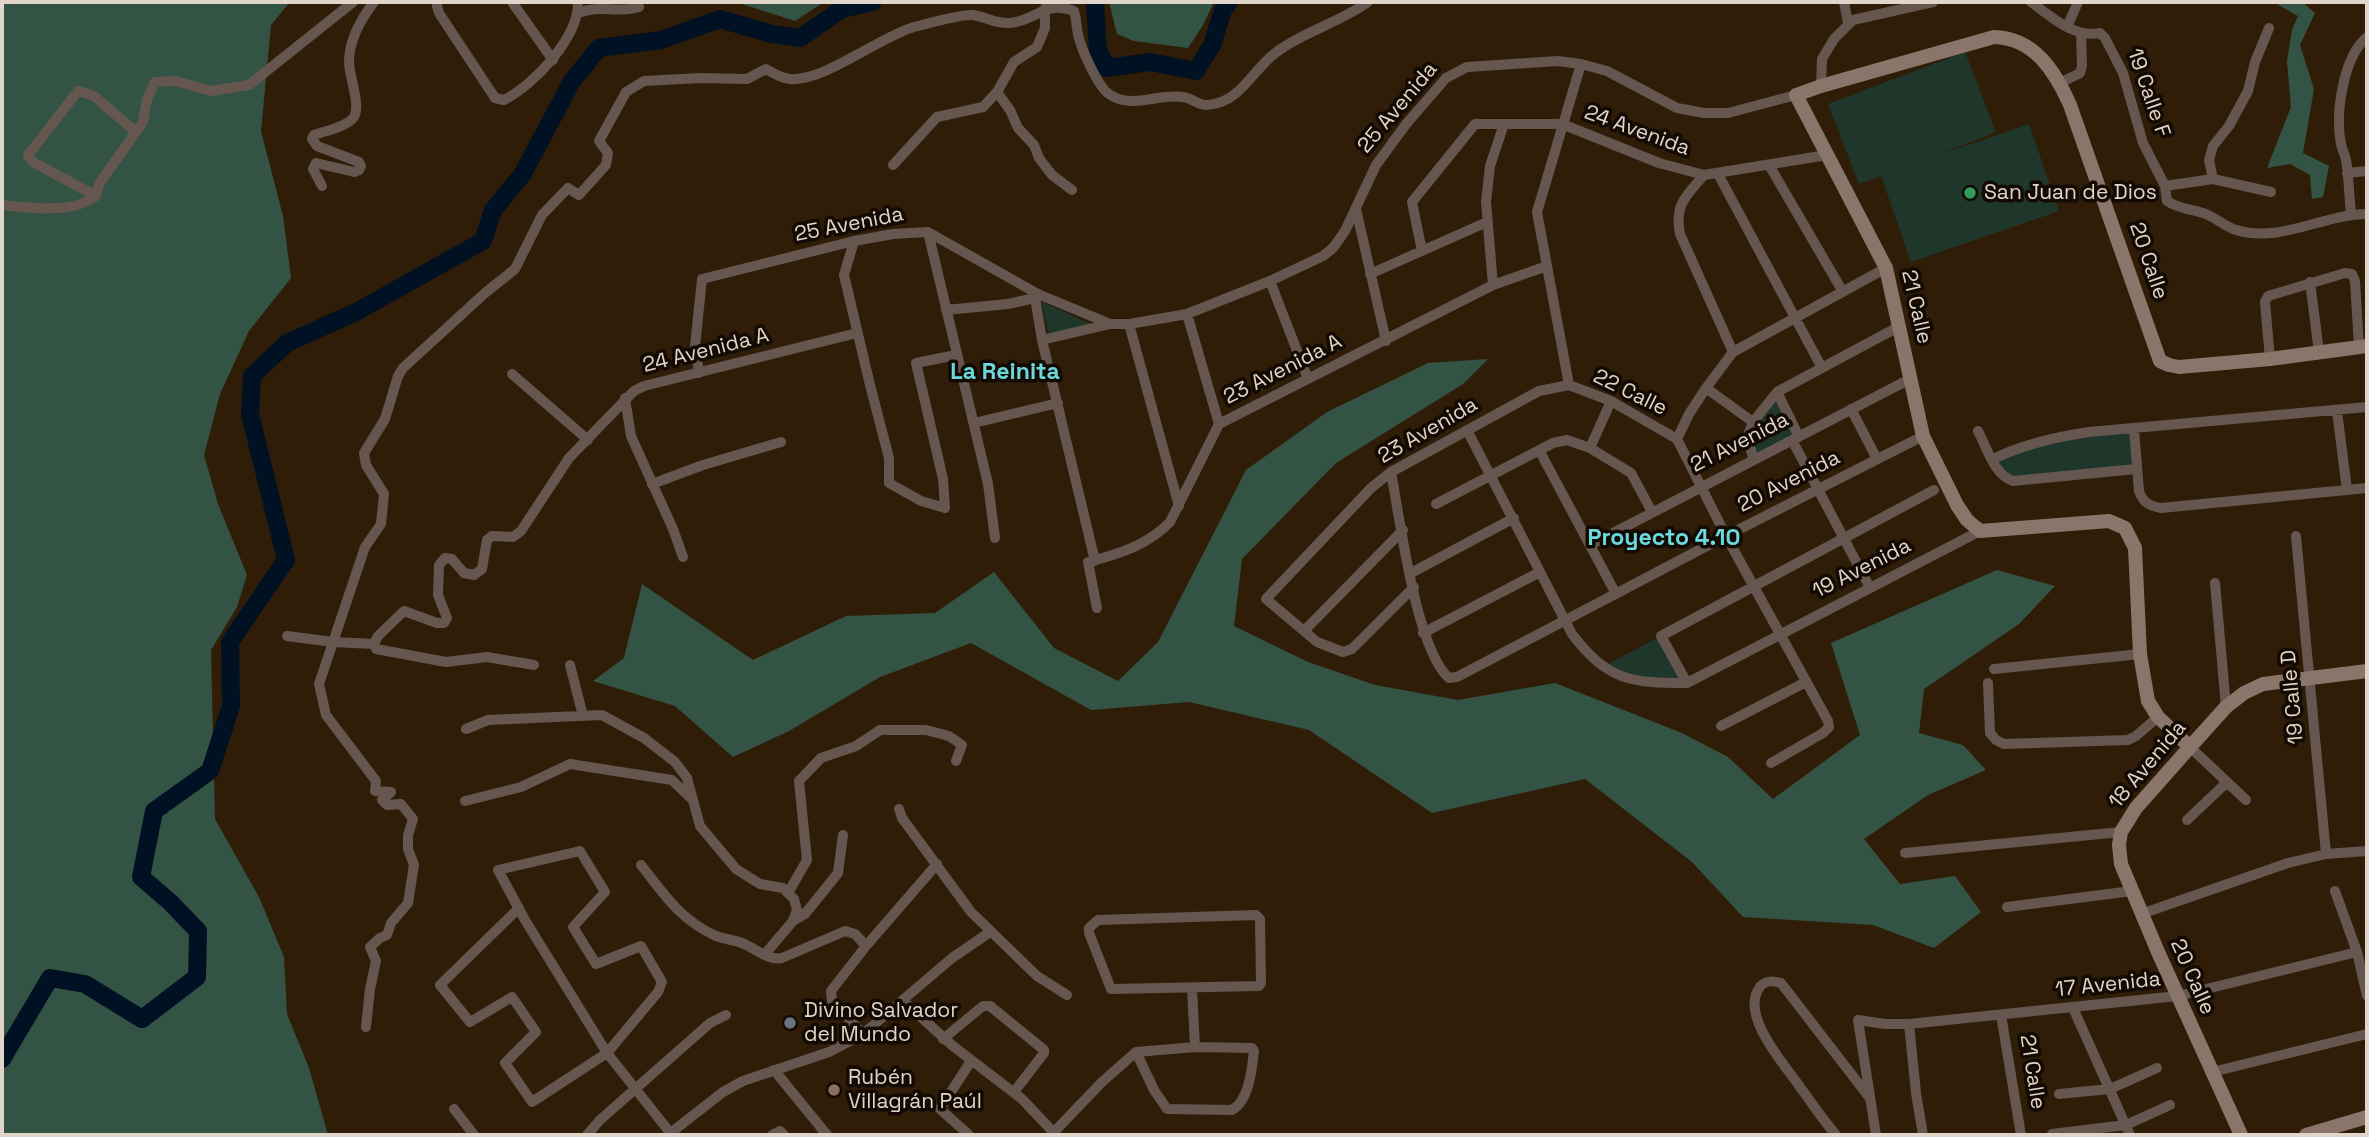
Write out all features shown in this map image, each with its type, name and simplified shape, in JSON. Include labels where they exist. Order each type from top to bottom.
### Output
[{"type":"street","points":[[2,205],[32,209],[50,208],[81,204],[96,196],[99,184],[143,122],[147,99],[155,82],[177,81],[211,90],[249,85],[354,2]]},
{"type":"street","points":[[323,186],[313,169],[316,163],[354,173],[361,166],[359,162],[317,146],[312,139],[314,135],[349,122],[354,116],[356,108],[349,58],[359,22],[374,2]]},
{"type":"street","points":[[436,2],[439,13],[499,100],[516,94],[553,60],[578,7],[631,10],[639,7]]},
{"type":"street","points":[[512,2],[553,60]]},
{"type":"street","points":[[366,1027],[376,961],[370,947],[380,937],[387,935],[391,923],[408,903],[414,865],[408,849],[408,835],[413,819],[401,804],[387,806],[382,800],[391,792],[375,791],[376,781],[326,715],[319,684],[365,547],[381,524],[384,494],[366,465],[364,453],[385,419],[403,368],[515,269],[542,215],[568,188],[579,195],[606,165],[608,153],[599,141],[626,92],[644,81],[747,79],[766,69],[777,76],[793,80],[819,74],[912,27],[972,15],[992,22],[1010,23],[1023,20],[1045,8],[1060,5],[1074,11],[1079,38],[1094,72],[1108,94],[1129,102],[1184,97],[1200,106],[1219,103],[1231,97],[1274,54],[1368,2]]},
{"type":"street","points":[[1844,2],[1848,23]]},
{"type":"street","points":[[1821,86],[1822,59],[1834,38],[1848,23],[1933,2]]},
{"type":"street","name":"19 Calle F","points":[[2031,2],[2067,27],[2086,36],[2100,33],[2105,38],[2123,74],[2143,143],[2165,186],[2167,201],[2176,207],[2206,214],[2233,229],[2259,233],[2290,231],[2351,214]]},
{"type":"street","points":[[2067,27],[2078,2]]},
{"type":"street","points":[[893,164],[937,117],[983,107],[997,92],[1014,62],[1037,47],[1045,28],[1045,8]]},
{"type":"street","points":[[2213,179],[2209,160],[2213,146],[2229,126],[2248,91],[2255,62],[2269,28]]},
{"type":"street","points":[[2060,83],[2080,73],[2081,33]]},
{"type":"street","name":"25 Avenida","points":[[1042,340],[1110,324],[1129,324],[1187,314],[1270,281],[1322,256],[1333,248],[1356,209],[1376,165],[1407,123],[1453,73],[1467,67],[1558,61],[1581,64],[1607,71],[1677,108],[1704,113],[1728,113],[1994,37],[2007,37],[2021,43],[2034,50],[2045,62]]},
{"type":"street","points":[[2367,37],[2359,44],[2346,69],[2341,104],[2341,146],[2346,158],[2351,214],[2367,214]]},
{"type":"street","name":"20 Calle","points":[[2045,62],[2060,83],[2161,360],[2179,367],[2270,359]]},
{"type":"street","name":"22 Calle","points":[[1581,64],[1537,212],[1569,385],[1611,401],[1677,439],[1829,727],[1771,763]]},
{"type":"street","points":[[96,196],[33,162],[28,155],[78,92],[94,96],[136,132]]},
{"type":"street","points":[[997,92],[1010,110],[1018,128],[1034,145],[1039,158],[1052,175],[1072,190]]},
{"type":"street","name":"21 Calle","points":[[1796,95],[1886,268],[1923,436],[1957,505],[1967,520],[1980,531]]},
{"type":"street","name":"24 Avenida","points":[[1422,251],[1412,202],[1475,124],[1562,124],[1659,163],[1704,175],[1827,155]]},
{"type":"street","points":[[1493,285],[1487,222],[1490,166],[1504,124]]},
{"type":"street","points":[[1769,165],[1843,292]]},
{"type":"street","points":[[2347,173],[2367,171]]},
{"type":"street","points":[[1718,174],[1822,368]]},
{"type":"street","points":[[1704,175],[1684,197],[1677,220],[1680,234],[1733,352]]},
{"type":"street","points":[[2165,186],[2213,179],[2271,191]]},
{"type":"street","points":[[1356,209],[1386,341]]},
{"type":"street","points":[[1370,274],[1487,222]]},
{"type":"street","points":[[928,232],[988,484],[995,538]]},
{"type":"street","name":"25 Avenida","points":[[699,373],[695,346],[702,279],[854,241],[893,234],[928,232],[1037,296],[1110,324]]},
{"type":"street","points":[[854,241],[844,275],[889,458],[889,483],[921,501],[945,508],[943,478],[916,363],[956,355]]},
{"type":"street","name":"23 Avenida A","points":[[1091,561],[1132,548],[1159,533],[1170,522],[1219,424],[1493,285],[1547,265]]},
{"type":"street","points":[[1677,439],[1689,414],[1733,352],[1886,268]]},
{"type":"street","points":[[2345,273],[2352,274],[2363,346],[2270,359],[2265,302],[2268,296],[2310,282],[2345,273]]},
{"type":"street","points":[[1270,281],[1308,379]]},
{"type":"street","points":[[2310,282],[2319,352]]},
{"type":"street","points":[[946,310],[1008,304],[1037,296],[1042,340],[1091,561],[1097,608]]},
{"type":"street","points":[[1187,314],[1219,424]]},
{"type":"street","points":[[1129,324],[1179,506]]},
{"type":"street","points":[[1754,460],[1747,437],[1753,422],[1777,392],[1900,326]]},
{"type":"street","name":"24 Avenida A","points":[[374,643],[404,611],[444,624],[447,618],[439,595],[439,565],[445,558],[452,559],[464,573],[474,575],[482,569],[487,540],[492,536],[513,537],[521,531],[569,458],[634,391],[644,386],[857,333]]},
{"type":"street","points":[[512,374],[588,440]]},
{"type":"street","name":"21 Avenida","points":[[1590,545],[1910,379]]},
{"type":"street","name":"23 Avenida","points":[[1304,631],[1266,598],[1371,488],[1391,472],[1539,391],[1569,385]]},
{"type":"street","points":[[1706,388],[1753,422]]},
{"type":"street","points":[[1777,392],[1817,490],[1870,588]]},
{"type":"street","points":[[625,398],[631,436],[683,557]]},
{"type":"street","points":[[1590,448],[1611,401]]},
{"type":"street","points":[[974,424],[1058,403]]},
{"type":"street","points":[[1993,459],[2045,439],[2089,432],[2367,407]]},
{"type":"street","points":[[1852,409],[1877,459]]},
{"type":"street","points":[[2337,411],[2347,490]]},
{"type":"street","points":[[2134,429],[2141,498],[2161,508],[2367,488]]},
{"type":"street","points":[[1467,430],[1514,518],[1564,622]]},
{"type":"street","points":[[1978,431],[2004,478],[2021,481],[2136,469]]},
{"type":"street","name":"20 Avenida","points":[[1423,633],[1443,673],[1449,678],[1457,677],[1923,436]]},
{"type":"street","points":[[1436,504],[1553,443],[1567,440],[1590,448],[1632,473],[1652,512]]},
{"type":"street","points":[[652,484],[703,465],[781,442]]},
{"type":"street","points":[[1539,450],[1616,594]]},
{"type":"street","points":[[1391,472],[1423,633],[1540,572]]},
{"type":"street","points":[[1687,682],[1661,636],[1934,490]]},
{"type":"street","points":[[1411,573],[1514,518]]},
{"type":"street","name":"19 Avenida","points":[[1564,622],[1589,656],[1602,667],[1626,678],[1654,683],[1687,682],[1980,531],[2109,521],[2124,528],[2135,548],[2140,654]]},
{"type":"street","points":[[1403,530],[1304,631],[1317,642],[1347,652],[1414,587]]},
{"type":"street","name":"19 Calle D","points":[[2296,537],[2326,854]]},
{"type":"street","points":[[2215,583],[2226,707]]},
{"type":"street","points":[[287,636],[332,642],[374,643],[376,649],[446,662],[487,657],[534,665]]},
{"type":"street","points":[[1994,669],[2140,654],[2148,701],[2158,717],[2246,800]]},
{"type":"street","points":[[570,665],[583,716]]},
{"type":"street","name":"18 Avenida","points":[[1905,853],[2121,832],[2136,808],[2190,747],[2226,707],[2245,693],[2263,684],[2367,671]]},
{"type":"street","points":[[1721,726],[1806,682]]},
{"type":"street","points":[[1989,682],[1990,733],[2004,744],[2128,740],[2158,717]]},
{"type":"street","points":[[466,729],[488,720],[602,715],[643,738],[675,762],[687,778],[700,826],[736,869],[760,884],[783,888],[788,893],[797,906],[793,921]]},
{"type":"street","points":[[788,893],[807,860],[799,781],[821,758],[856,746],[880,730],[926,730],[949,736],[962,745],[957,761]]},
{"type":"street","points":[[464,801],[521,787],[570,764],[672,780],[693,800]]},
{"type":"street","points":[[2187,821],[2227,782]]},
{"type":"street","points":[[899,809],[902,818],[971,912],[1037,976],[1068,995]]},
{"type":"street","name":"20 Calle","points":[[2121,832],[2121,864],[2238,1134]]},
{"type":"street","points":[[765,954],[793,921],[805,914],[838,873],[843,835]]},
{"type":"street","points":[[519,908],[440,985],[470,1022],[512,997],[536,1032],[505,1063],[532,1102],[607,1053],[658,992],[662,982],[641,946],[596,964],[573,927],[606,892],[580,851],[498,870],[607,1053],[670,1135],[723,1092],[743,1081],[830,1052],[863,1034],[952,958],[990,932]]},
{"type":"street","points":[[2141,914],[2288,863],[2326,854],[2367,851]]},
{"type":"street","points":[[863,1034],[832,1001],[832,989],[937,864]]},
{"type":"street","points":[[641,865],[679,912],[698,927],[719,937],[743,943],[773,959],[779,959],[845,931],[855,934],[866,946]]},
{"type":"street","points":[[2007,907],[2132,891]]},
{"type":"street","points":[[2335,891],[2357,951],[2367,996]]},
{"type":"street","points":[[1256,915],[1260,919],[1261,984],[1192,989],[1111,989],[1088,933],[1093,923],[1098,920],[1256,915]]},
{"type":"street","name":"17 Avenida","points":[[1871,1099],[1858,1020],[1909,1024],[2178,996],[2357,951]]},
{"type":"street","points":[[1836,1135],[1766,1040],[1754,1000],[1764,982],[1781,982],[1871,1099],[1876,1135]]},
{"type":"street","points":[[1192,989],[1195,1046]]},
{"type":"street","points":[[903,1001],[943,1039],[1013,1092],[1055,1133],[1102,1082],[1136,1052],[1195,1046],[1252,1048],[1254,1051],[1241,1104],[1232,1110],[1170,1110],[1165,1107],[1136,1052]]},
{"type":"street","points":[[943,1039],[983,1006],[990,1006],[1044,1050],[1013,1092]]},
{"type":"street","points":[[2073,1008],[2130,1135]]},
{"type":"street","points":[[587,1135],[710,1023],[726,1015]]},
{"type":"street","name":"21 Calle","points":[[2001,1015],[2021,1135]]},
{"type":"street","points":[[1909,1024],[1923,1135]]},
{"type":"street","points":[[2212,1072],[2367,1034]]},
{"type":"street","points":[[969,1135],[940,1109],[971,1061]]},
{"type":"street","points":[[2059,1094],[2110,1089],[2157,1068]]},
{"type":"street","points":[[774,1070],[827,1135]]},
{"type":"street","points":[[2052,1134],[2126,1125],[2170,1105]]},
{"type":"street","points":[[454,1109],[474,1135]]},
{"type":"street","points":[[2306,1135],[2350,1129],[2367,1117]]},
{"type":"green space","points":[[2,2],[290,2],[271,25],[261,131],[283,216],[291,278],[249,331],[220,394],[204,455],[218,504],[247,575],[237,607],[211,650],[215,819],[259,897],[284,957],[287,1014],[309,1068],[328,1135],[2,1135]]},
{"type":"green space","points":[[736,2],[824,2],[795,21]]},
{"type":"green space","points":[[1109,2],[1214,2],[1188,48],[1134,41],[1117,34]]},
{"type":"green space","points":[[2273,2],[2302,2],[2315,13],[2300,45],[2314,89],[2303,153],[2329,166],[2323,197],[2312,199],[2310,175],[2290,164],[2267,168],[2291,107],[2287,61],[2292,30],[2298,16]]},
{"type":"green space","points":[[1965,52],[1996,132],[1939,155],[2029,124],[2059,211],[1911,262],[1881,176],[1859,184],[1828,104]]},
{"type":"green space","points":[[1041,301],[1092,325],[1049,335]]},
{"type":"green space","points":[[1488,359],[1463,384],[1336,463],[1242,559],[1234,626],[1308,662],[1375,685],[1458,700],[1555,683],[1682,733],[1728,757],[1773,799],[1860,735],[1831,643],[1997,570],[2055,586],[2019,624],[1924,689],[1919,733],[1963,745],[1986,770],[1928,795],[1864,839],[1900,884],[1955,876],[1981,912],[1934,948],[1873,925],[1743,917],[1692,862],[1585,779],[1432,813],[1309,730],[1189,702],[1091,710],[971,643],[880,677],[789,731],[733,757],[675,706],[593,681],[624,658],[642,584],[753,660],[846,616],[935,613],[994,572],[1054,648],[1118,681],[1158,642],[1246,470],[1327,412],[1428,363]]},
{"type":"green space","points":[[1777,392],[1799,437],[1754,460],[1747,437]]},
{"type":"green space","points":[[2134,429],[2136,469],[2013,481],[1993,459],[2014,449]]},
{"type":"green space","points":[[1661,636],[1687,683],[1654,683],[1602,667]]},
{"type":"waterway","points":[[2,1059],[50,978],[85,984],[142,1019],[197,977],[198,931],[141,877],[154,811],[210,771],[231,706],[230,642],[286,560],[250,414],[252,376],[287,343],[356,312],[483,241],[493,210],[522,175],[572,81],[599,48],[661,40],[720,19],[772,34],[800,38],[842,9],[873,2]]},
{"type":"waterway","points":[[1095,2],[1098,50],[1107,68],[1150,62],[1196,71],[1212,45],[1223,10],[1229,2]]},
{"type":"place","name":"San Juan de Dios","points":[[1970,193]]},
{"type":"place","name":"Divino Salvador del Mundo","points":[[790,1023]]},
{"type":"place","name":"Rubén Villagrán Paúl","points":[[834,1090]]},
{"type":"district","name":"La Reinita","points":[[1005,373]]},
{"type":"district","name":"Proyecto 4.10","points":[[1664,539]]}]
